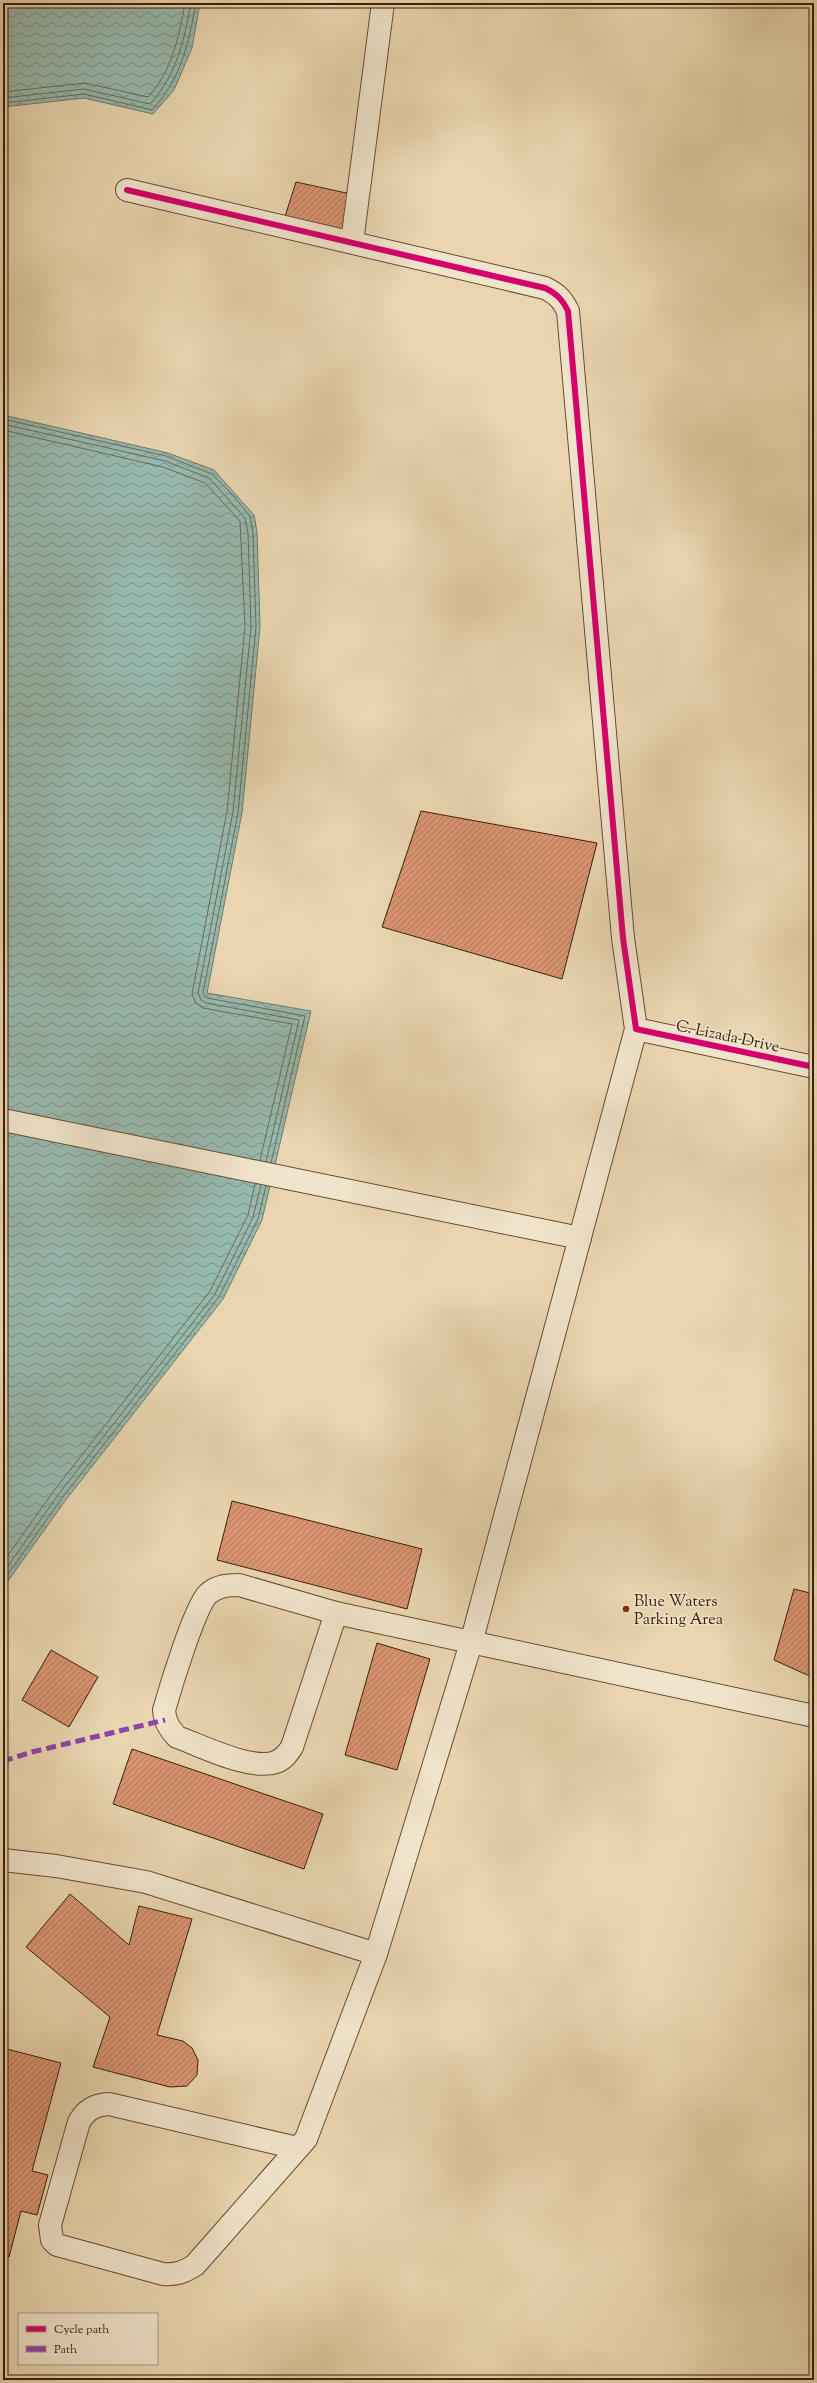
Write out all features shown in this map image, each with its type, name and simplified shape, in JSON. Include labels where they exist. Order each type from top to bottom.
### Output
[{"type":"street","points":[[352,242],[383,3]]},
{"type":"street","points":[[127,190],[545,288],[558,294],[568,311],[622,922],[636,1029],[471,1642],[376,1954],[306,2139],[195,2265],[183,2272],[174,2275],[163,2274],[57,2245],[52,2240],[50,2225],[79,2122],[85,2112],[99,2104],[109,2104],[297,2148]]},
{"type":"street","name":"C. Lizada Drive","points":[[636,1029],[814,1067]]},
{"type":"street","points":[[3,1120],[580,1238]]},
{"type":"street","points":[[336,1612],[292,1747],[286,1756],[277,1762],[252,1763],[177,1737],[169,1729],[165,1720],[166,1702],[199,1605],[216,1588],[226,1585],[239,1585],[336,1612],[814,1716]]},
{"type":"street","points":[[3,1860],[56,1866],[146,1882],[376,1954]]},
{"type":"water","points":[[3,3],[200,3],[192,48],[174,90],[153,114],[84,98],[3,107]]},
{"type":"water","points":[[3,415],[168,453],[214,470],[254,515],[257,532],[260,627],[242,813],[207,993],[311,1011],[262,1220],[223,1299],[65,1501],[3,1588]]},
{"type":"building","points":[[296,182],[351,194],[346,240],[282,226]]},
{"type":"building","points":[[421,811],[597,843],[562,979],[382,927]]},
{"type":"building","points":[[232,1501],[422,1549],[407,1609],[217,1560]]},
{"type":"building","points":[[794,1589],[814,1594],[814,1678],[774,1660]]},
{"type":"building","points":[[377,1643],[430,1659],[397,1770],[345,1755]]},
{"type":"building","points":[[51,1650],[98,1677],[69,1727],[22,1700]]},
{"type":"building","points":[[132,1749],[323,1814],[304,1869],[113,1804]]},
{"type":"building","points":[[70,1894],[129,1945],[139,1906],[192,1919],[157,2035],[183,2041],[192,2048],[198,2060],[197,2075],[187,2086],[170,2087],[93,2067],[110,2017],[26,1947]]},
{"type":"building","points":[[3,2048],[61,2063],[32,2171],[48,2175],[37,2215],[21,2211],[9,2257],[3,2256]]},
{"type":"marked path","points":[[3,1761],[32,1752],[165,1720]]},
{"type":"cycle path","points":[[127,190],[545,288],[553,292],[564,303],[568,311],[623,938],[636,1029],[814,1067]]},
{"type":"place","name":"Blue Waters Parking Area","points":[[626,1609]]}]
